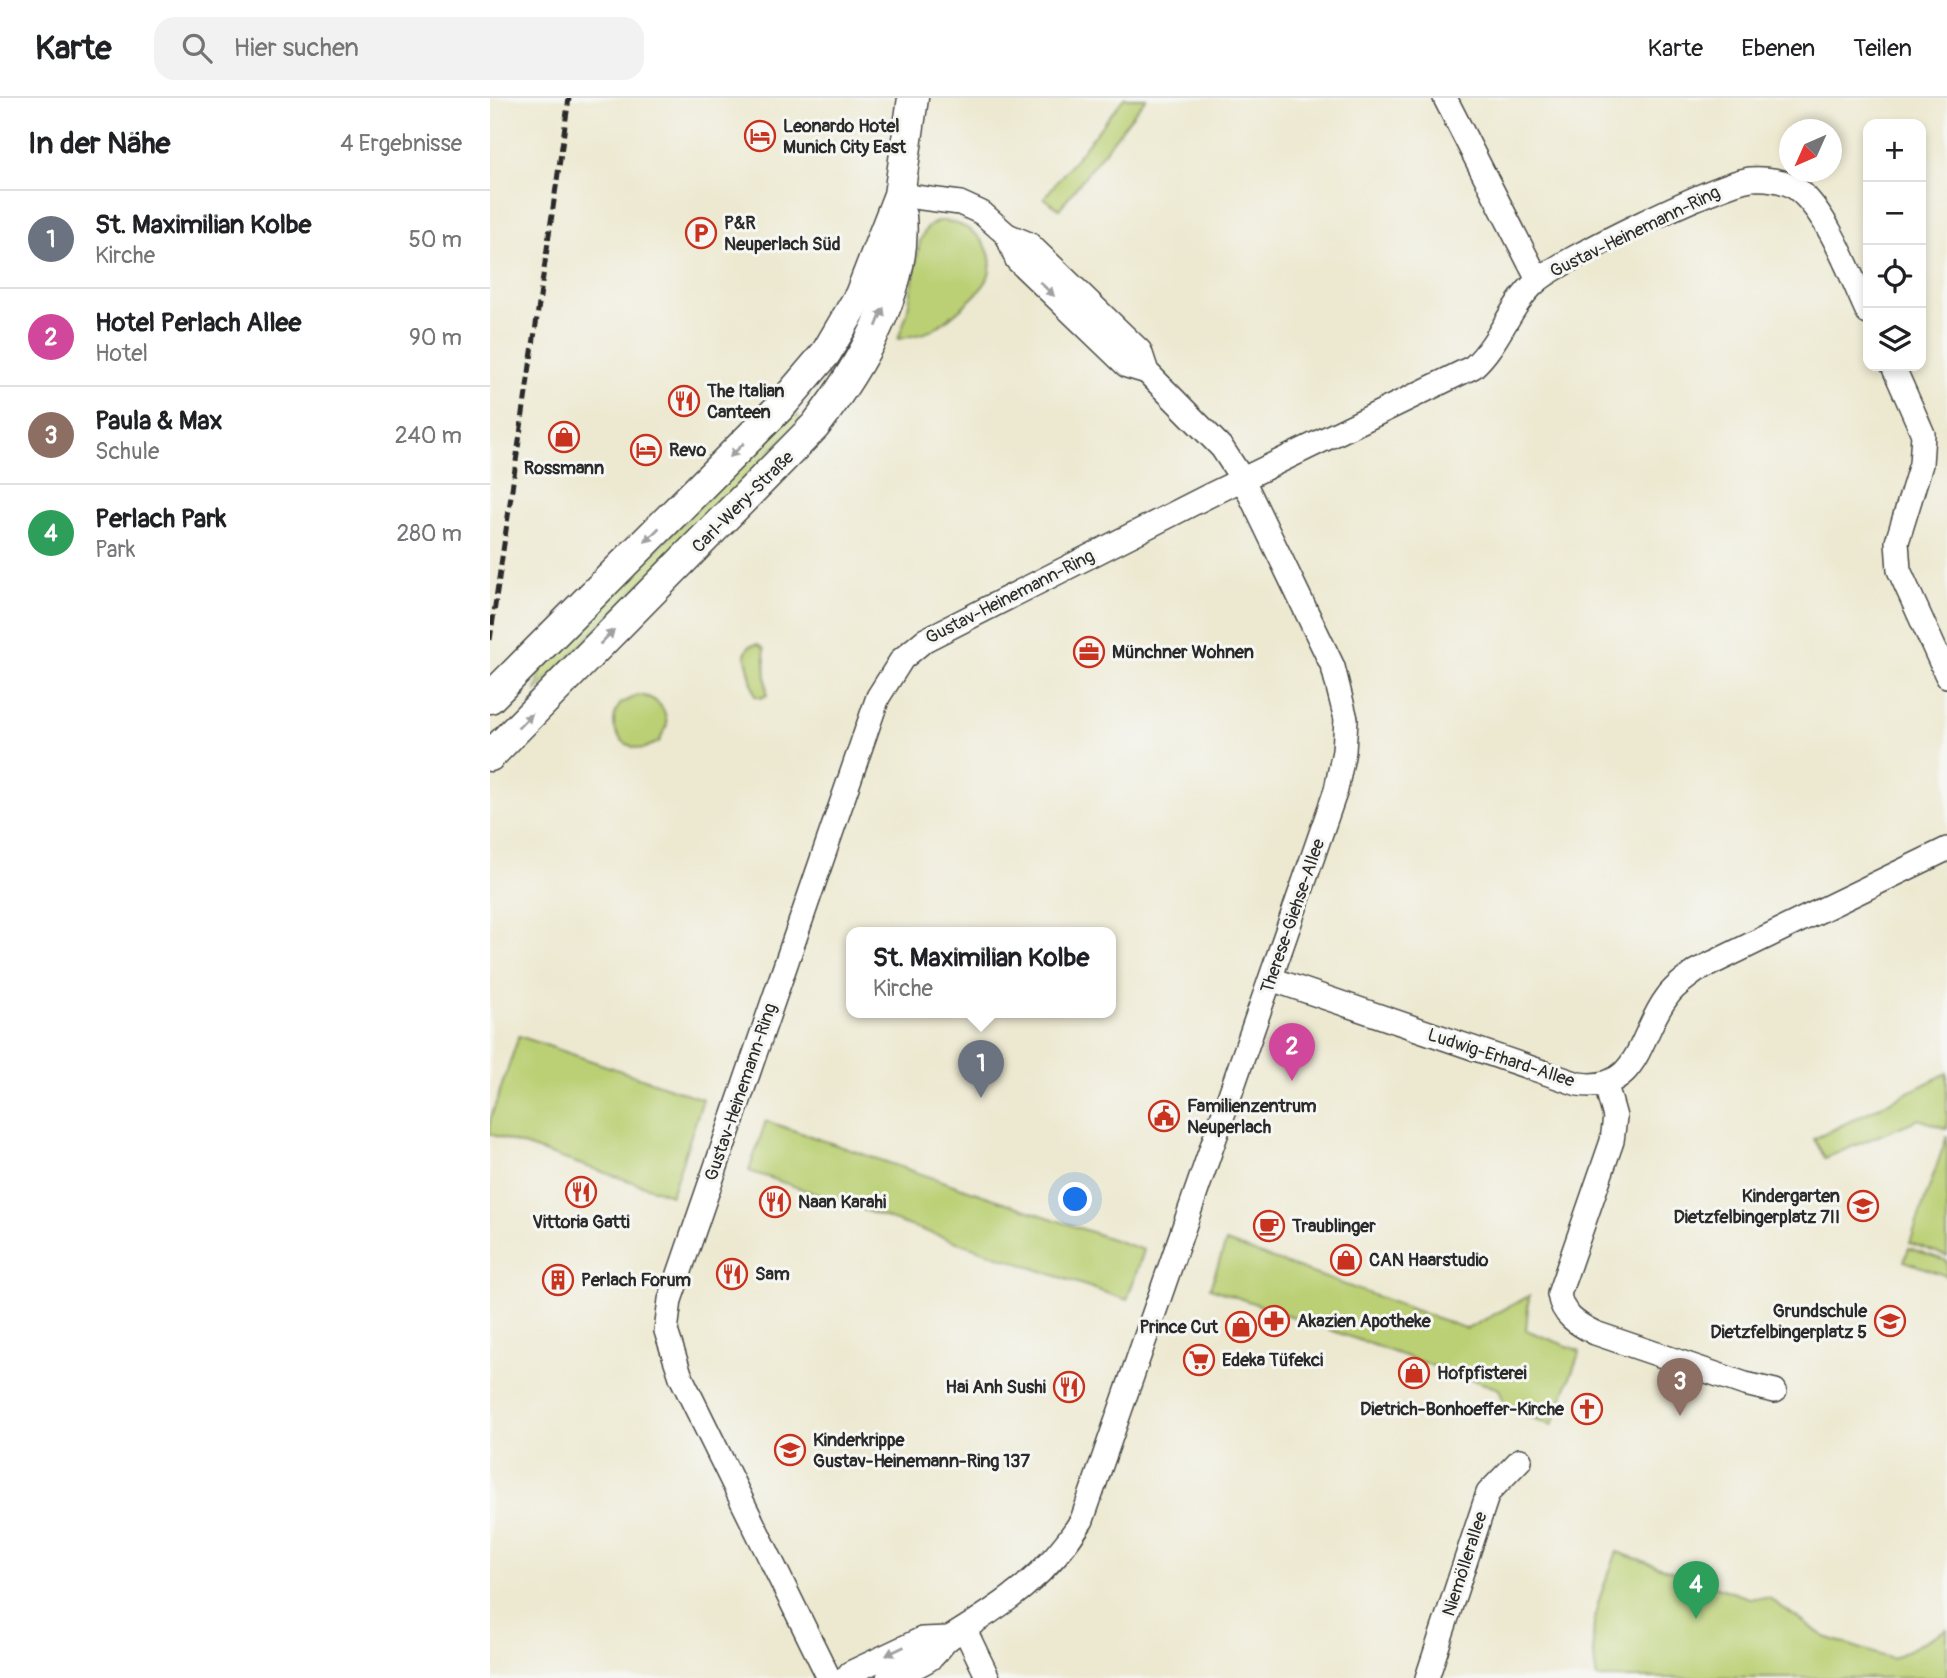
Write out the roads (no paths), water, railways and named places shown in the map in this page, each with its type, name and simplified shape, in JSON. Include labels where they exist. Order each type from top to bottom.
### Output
[{"type":"main road","name":"Carl-Wery-Straße","points":[[490,756],[801,444],[850,378],[883,311],[902,231],[899,195],[913,98]]},
{"type":"main road","name":"Carl-Wery-Straße","points":[[490,698],[802,383],[826,353],[860,295],[899,195]]},
{"type":"street","points":[[1444,98],[1538,280]]},
{"type":"street","name":"Gustav-Heinemann-Ring","points":[[829,1678],[689,1394],[666,1331],[670,1300],[809,892],[878,697],[902,659],[925,640],[1473,367],[1494,345],[1528,290],[1538,280],[1588,251],[1720,188],[1749,180],[1769,179],[1796,189],[1813,208],[1829,233],[1866,308]]},
{"type":"street","name":"Therese-Giehse-Allee","points":[[888,1678],[931,1658],[957,1634],[993,1613],[1047,1568],[1082,1520],[1336,790],[1344,751],[1346,719],[1333,667],[1242,480],[1222,448],[1147,372],[1140,351],[1029,244],[1007,235],[982,213],[960,203],[899,195]]},
{"type":"street","points":[[1895,371],[1923,434],[1921,464],[1897,542],[1899,570],[1947,676]]},
{"type":"street","points":[[802,383],[830,407]]},
{"type":"street","points":[[1774,1391],[1745,1384],[1595,1333],[1577,1324],[1560,1304],[1559,1293],[1612,1141],[1615,1117],[1606,1085],[1622,1075],[1636,1056],[1667,996],[1696,971],[1947,849]]},
{"type":"street","name":"Ludwig-Erhard-Allee","points":[[1271,979],[1578,1084],[1606,1085]]},
{"type":"street","name":"Niemöllerallee","points":[[1427,1678],[1488,1493],[1520,1460]]},
{"type":"street","name":"Therese-Giehse-Allee","points":[[846,1678],[850,1673],[922,1639],[957,1634]]},
{"type":"street","points":[[957,1634],[988,1678]]},
{"type":"railway","points":[[490,640],[569,98]]},
{"type":"place","name":"Leonardo Hotel Munich City East","points":[[760,136]]},
{"type":"place","name":"P&R Neuperlach Süd","points":[[701,233]]},
{"type":"place","name":"The Italian Canteen","points":[[684,401]]},
{"type":"place","name":"Rossmann","points":[[564,437]]},
{"type":"place","name":"Revo","points":[[646,450]]},
{"type":"place","name":"Münchner Wohnen","points":[[1089,652]]},
{"type":"place","name":"Hotel Perlach Allee","points":[[1292,1081]]},
{"type":"place","name":"St. Maximilian Kolbe","points":[[981,1098]]},
{"type":"place","name":"Familienzentrum Neuperlach","points":[[1164,1116]]},
{"type":"place","name":"Vittoria Gatti","points":[[581,1192]]},
{"type":"place","name":"Naan Karahi","points":[[775,1202]]},
{"type":"place","name":"Kindergarten Dietzfelbingerplatz 7II","points":[[1863,1206]]},
{"type":"place","name":"Traublinger","points":[[1269,1226]]},
{"type":"place","name":"CAN Haarstudio","points":[[1346,1260]]},
{"type":"place","name":"Sam","points":[[732,1274]]},
{"type":"place","name":"Perlach Forum","points":[[558,1280]]},
{"type":"place","name":"Akazien Apotheke","points":[[1274,1321]]},
{"type":"place","name":"Grundschule Dietzfelbingerplatz 5","points":[[1890,1321]]},
{"type":"place","name":"Prince Cut","points":[[1241,1327]]},
{"type":"place","name":"Edeka Tüfekci","points":[[1199,1360]]},
{"type":"place","name":"Hofpfisterei","points":[[1414,1373]]},
{"type":"place","name":"Hai Anh Sushi","points":[[1069,1387]]},
{"type":"place","name":"Dietrich-Bonhoeffer-Kirche","points":[[1587,1409]]},
{"type":"place","name":"Paula & Max","points":[[1680,1416]]},
{"type":"place","name":"Kinderkrippe Gustav-Heinemann-Ring 137","points":[[790,1450]]},
{"type":"place","name":"Perlach Park","points":[[1696,1619]]}]
